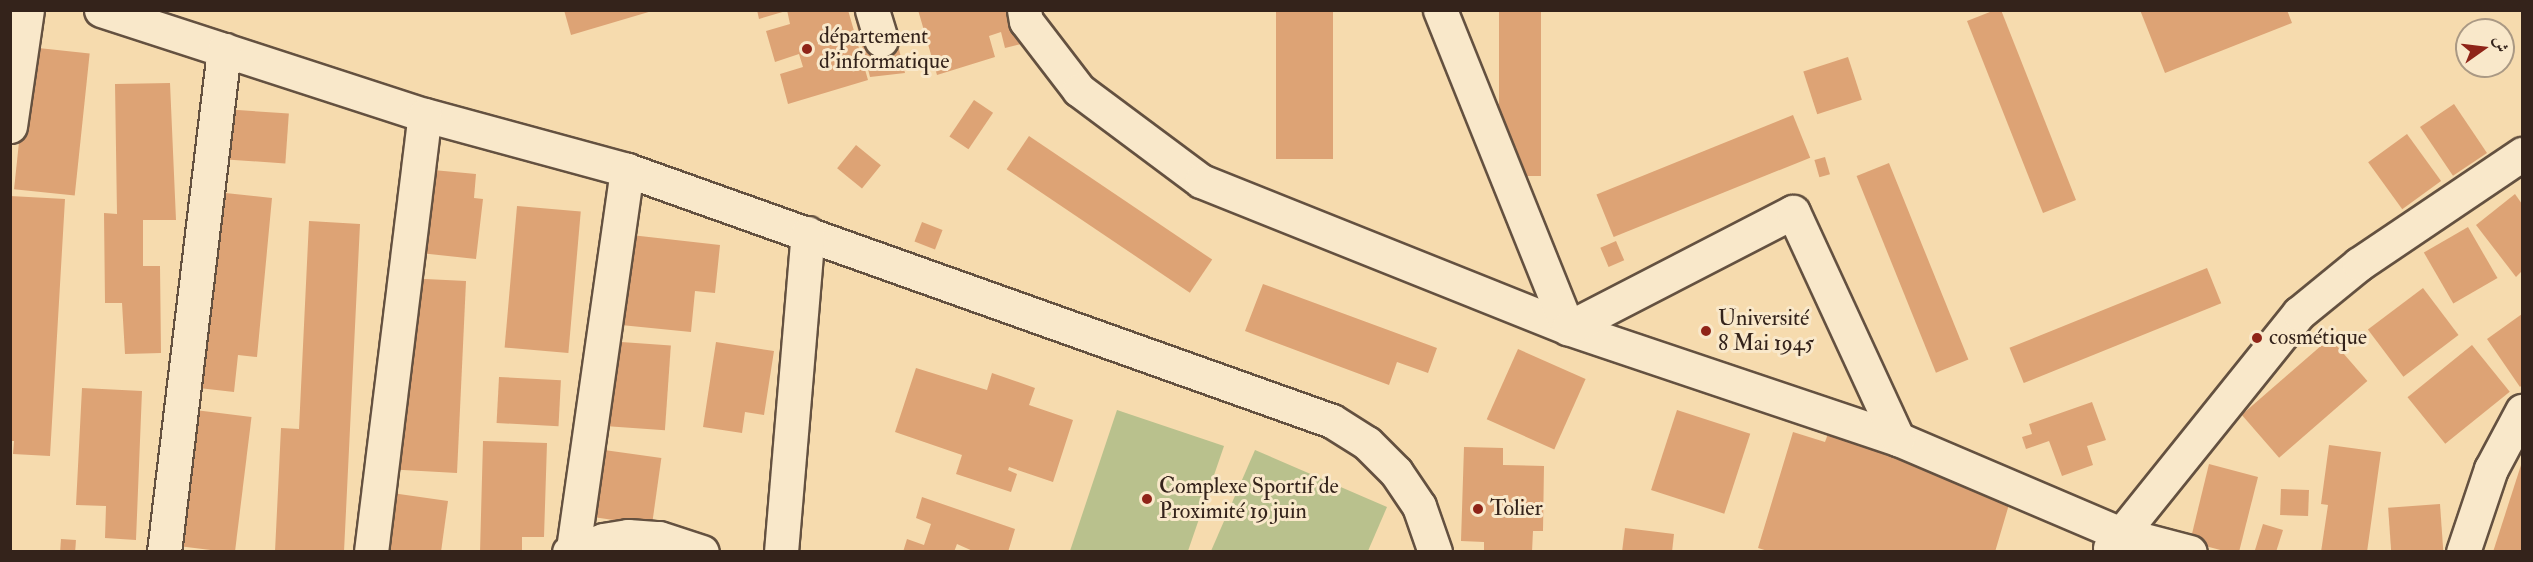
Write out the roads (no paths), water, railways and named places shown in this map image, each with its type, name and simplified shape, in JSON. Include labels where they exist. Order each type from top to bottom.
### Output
[{"type":"street","points":[[10,126],[27,10]]},
{"type":"street","points":[[101,10],[425,115],[627,170],[1332,421],[1367,443],[1396,472],[1419,506],[1435,552]]},
{"type":"street","points":[[1024,10],[1026,21],[1079,90],[1201,181],[1568,328],[1899,439],[2114,543],[2190,552]]},
{"type":"street","points":[[1440,10],[1568,328]]},
{"type":"street","points":[[164,552],[224,50]]},
{"type":"street","points":[[371,552],[425,115]]},
{"type":"street","points":[[2114,543],[2299,313],[2359,264],[2446,203],[2523,154]]},
{"type":"street","points":[[627,170],[571,550],[603,540],[628,536],[659,538],[702,552]]},
{"type":"street","points":[[1568,328],[1793,212],[1899,439]]},
{"type":"street","points":[[781,552],[808,233]]},
{"type":"street","points":[[2463,552],[2491,469],[2523,411]]},
{"type":"place","name":"département d'informatique","points":[[807,49]]},
{"type":"place","name":"Université 8 Mai 1945","points":[[1706,331]]},
{"type":"place","name":"cosmétique","points":[[2257,338]]},
{"type":"place","name":"Complexe Sportif de Proximité 19 juin","points":[[1147,499]]},
{"type":"place","name":"Tolier","points":[[1478,509]]}]
